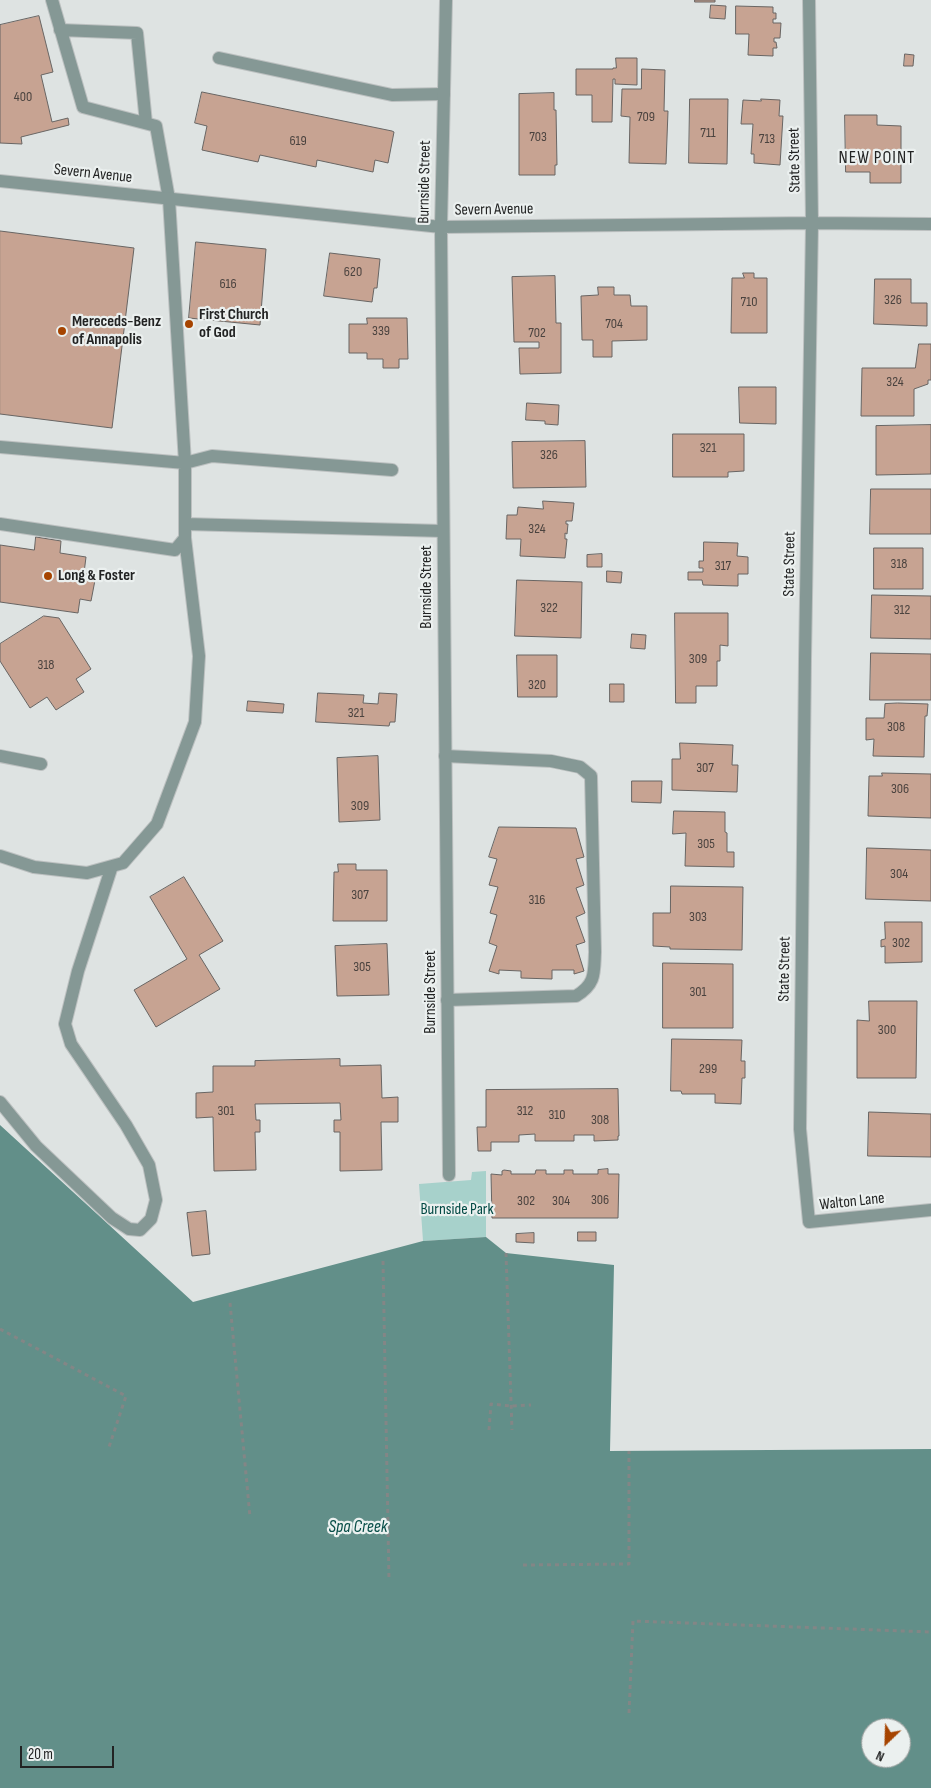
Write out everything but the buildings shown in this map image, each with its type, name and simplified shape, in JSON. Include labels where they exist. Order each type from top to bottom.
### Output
[{"type":"street","points":[[0,856],[34,867],[87,873],[123,863],[157,824],[195,722],[199,656],[185,538],[185,463],[169,199],[156,126],[82,107],[52,0]]},
{"type":"street","name":"Burnside Street","points":[[446,0],[440,227],[449,1175]]},
{"type":"street","name":"State Street","points":[[800,1129],[812,223],[809,0]]},
{"type":"street","points":[[60,30],[137,32],[146,123]]},
{"type":"street","points":[[219,58],[392,94],[444,94]]},
{"type":"street","name":"Severn Avenue","points":[[0,181],[440,227],[812,223],[931,224]]},
{"type":"street","points":[[0,447],[185,463],[212,456],[392,470]]},
{"type":"street","points":[[0,524],[175,550],[185,538]]},
{"type":"street","points":[[185,524],[443,531]]},
{"type":"street","points":[[0,756],[41,764]]},
{"type":"street","points":[[445,756],[551,761],[580,767],[590,776],[595,952],[594,978],[586,990],[576,996],[447,1000]]},
{"type":"street","points":[[0,1102],[36,1146],[112,1218],[129,1229],[140,1230],[151,1219],[156,1200],[149,1165],[126,1126],[71,1044],[66,1024],[78,971],[112,866]]},
{"type":"street","name":"Walton Lane","points":[[800,1129],[809,1222],[931,1210]]},
{"type":"path","points":[[506,1253],[512,1430]]},
{"type":"path","points":[[383,1260],[390,1580]]},
{"type":"path","points":[[230,1302],[250,1517]]},
{"type":"path","points":[[0,1329],[126,1396],[108,1450]]},
{"type":"path","points":[[489,1430],[491,1404],[531,1405]]},
{"type":"path","points":[[523,1566],[629,1564],[630,1451]]},
{"type":"path","points":[[629,1713],[633,1621],[931,1632]]},
{"type":"green space","name":"Burnside Park","points":[[486,1171],[486,1237],[423,1241],[419,1184],[471,1180],[472,1172]]},
{"type":"water","name":"Spa Creek","points":[[0,1125],[193,1302],[423,1241],[486,1237],[506,1253],[614,1265],[610,1451],[931,1449],[931,1788],[0,1788]]},
{"type":"place","name":"First Church of God","points":[[189,324]]},
{"type":"place","name":"Mereceds-Benz of Annapolis","points":[[62,331]]},
{"type":"place","name":"Long & Foster","points":[[48,576]]},
{"type":"district","name":"NEW POINT","points":[[877,158]]}]
